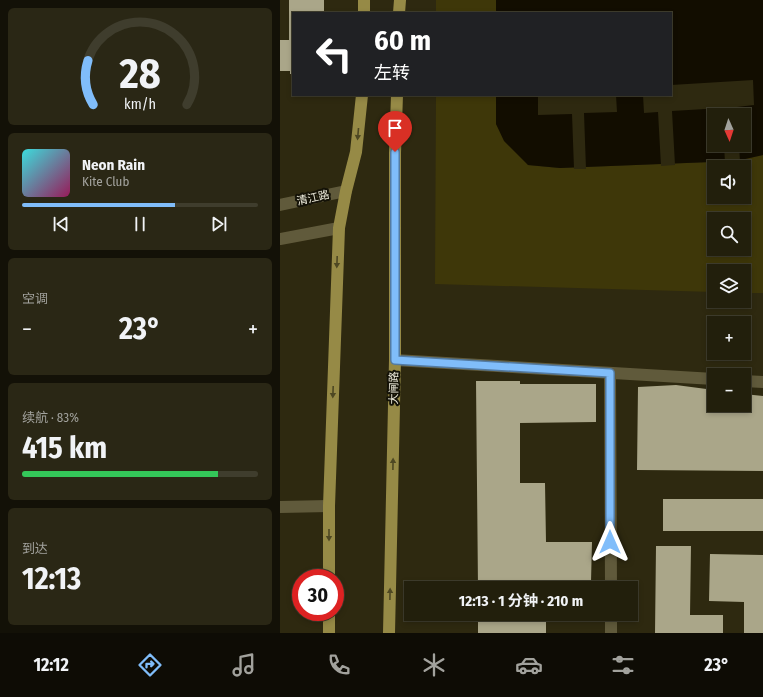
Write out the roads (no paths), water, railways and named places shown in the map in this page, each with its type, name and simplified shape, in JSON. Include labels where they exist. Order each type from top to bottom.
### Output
[{"type":"main road","points":[[364,0],[364,12]]},
{"type":"main road","points":[[399,12],[400,0]]},
{"type":"main road","points":[[329,569],[329,506],[338,228],[356,152],[362,96]]},
{"type":"main road","name":"大闸路","points":[[390,633],[395,360],[395,152],[397,96]]},
{"type":"main road","points":[[330,621],[330,633]]},
{"type":"street","name":"清江路","points":[[280,205],[346,191]]},
{"type":"street","points":[[280,239],[338,228]]},
{"type":"street","points":[[395,360],[707,379]]},
{"type":"street","points":[[610,373],[610,581]]},
{"type":"street","points":[[751,381],[763,382]]},
{"type":"street","points":[[280,507],[329,506]]},
{"type":"street","points":[[610,621],[610,633]]}]
